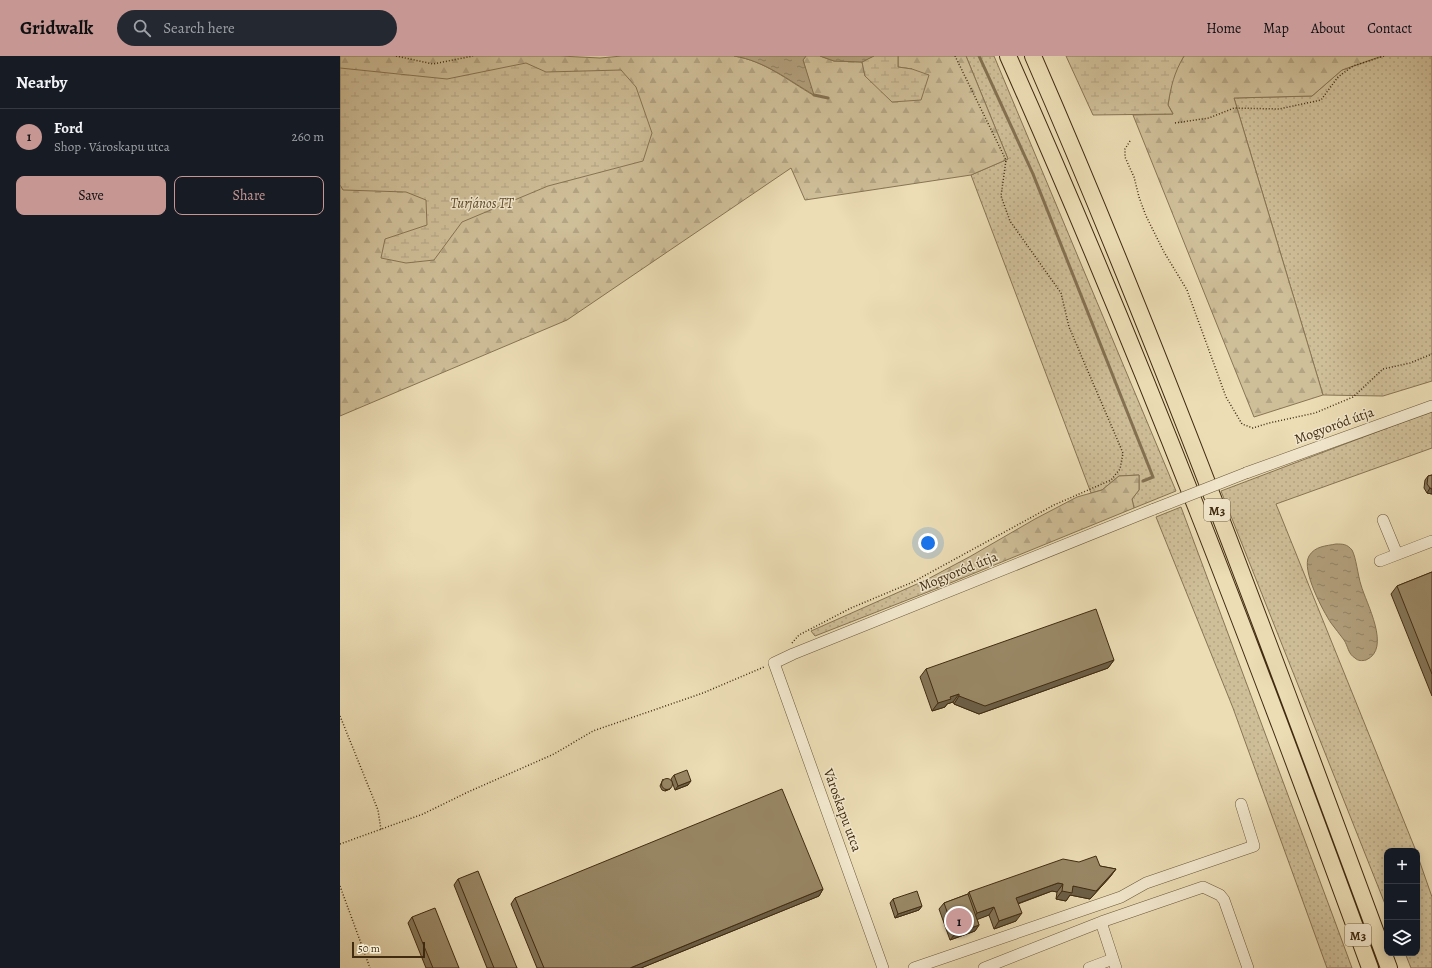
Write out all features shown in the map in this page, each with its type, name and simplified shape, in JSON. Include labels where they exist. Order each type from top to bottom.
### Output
[{"type":"highway","name":"M3","points":[[1008,56],[1044,136],[1149,389],[1217,560],[1370,968]]},
{"type":"highway","name":"M3","points":[[1033,56],[1167,380],[1389,968]]},
{"type":"highway","points":[[1346,901],[1353,943],[1361,968]]},
{"type":"highway","points":[[1367,907],[1384,932]]},
{"type":"highway","points":[[1395,956],[1400,968]]},
{"type":"street","name":"Mogyoród útja","points":[[774,663],[800,651],[1154,508],[1432,406]]},
{"type":"street","points":[[1383,520],[1397,554]]},
{"type":"street","points":[[1380,561],[1432,540]]},
{"type":"street","name":"Városkapu utca","points":[[774,663],[883,968]]},
{"type":"street","points":[[914,968],[1121,897],[1146,883],[1254,846],[1241,804]]},
{"type":"street","points":[[984,968],[1101,922],[1203,887],[1220,895],[1224,900],[1248,968]]},
{"type":"street","points":[[1089,968],[1115,964],[1101,922]]},
{"type":"path","points":[[396,56],[433,64],[473,56]]},
{"type":"path","points":[[789,646],[799,635],[851,608],[913,582],[1054,505],[1111,480],[1120,470],[1123,453],[1069,327],[1061,293],[1010,221],[1001,196],[1006,160],[955,56]]},
{"type":"path","points":[[1175,124],[1209,118],[1234,108],[1279,110],[1321,100],[1338,77],[1354,66],[1384,56]]},
{"type":"path","points":[[1130,141],[1125,149],[1125,157],[1134,176],[1139,197],[1146,216],[1164,252],[1187,290],[1226,396],[1242,424],[1253,428],[1315,413],[1353,397],[1384,369],[1410,363],[1432,354]]},
{"type":"path","points":[[340,844],[423,814],[468,792],[554,754],[594,731],[703,693],[774,663]]},
{"type":"path","points":[[340,716],[378,810],[381,830]]},
{"type":"path","points":[[340,886],[370,968]]},
{"type":"green space","name":"Turjános TT","points":[[340,56],[560,56],[600,58],[622,56],[734,56],[756,62],[785,77],[813,95],[803,60],[806,56],[820,56],[834,61],[862,62],[865,76],[912,69],[898,67],[898,56],[966,56],[1008,159],[971,175],[805,200],[791,168],[567,320],[340,416]]},
{"type":"green space","points":[[873,56],[898,56],[898,67],[912,69],[929,75],[921,100],[892,102],[865,76],[862,62]]},
{"type":"green space","points":[[966,56],[994,56],[1176,491],[1134,508],[1132,499],[1139,490],[1139,475],[1119,476],[1102,490],[1091,493],[971,175],[1008,159]]},
{"type":"green space","points":[[1066,56],[1184,56],[1175,74],[1169,98],[1168,105],[1173,114],[1093,115]]},
{"type":"green space","points":[[1184,56],[1382,56],[1342,70],[1312,96],[1234,98],[1323,395],[1254,417],[1133,115],[1173,114],[1168,105],[1172,80]]},
{"type":"green space","points":[[1382,56],[1432,56],[1432,381],[1383,396],[1323,395],[1234,98],[1312,96],[1342,70]]},
{"type":"green space","points":[[526,63],[546,72],[621,70],[636,87],[652,133],[643,161],[548,186],[462,222],[434,260],[406,263],[381,258],[385,239],[427,225],[426,200],[406,192],[343,190],[340,185],[340,68],[447,79]]},
{"type":"green space","points":[[1432,411],[1432,448],[1276,504],[1415,848],[1384,848],[1384,901],[1221,491]]},
{"type":"green space","points":[[1139,475],[1139,490],[1132,499],[1134,508],[938,588],[926,580],[1077,497],[1102,490],[1119,476]]},
{"type":"green space","points":[[1181,507],[1352,968],[1327,968],[1233,708],[1156,517]]},
{"type":"green space","points":[[926,580],[938,588],[815,636],[811,631]]},
{"type":"green space","points":[[1420,863],[1432,897],[1432,968],[1411,968],[1406,956],[1420,956]]},
{"type":"water","points":[[734,56],[806,56],[803,60],[814,95],[785,77],[756,62]]},
{"type":"water","points":[[820,56],[874,56],[862,62],[834,61]]},
{"type":"water","points":[[1336,544],[1345,545],[1352,550],[1361,585],[1375,625],[1377,646],[1373,654],[1366,660],[1362,661],[1356,659],[1351,654],[1344,640],[1331,623],[1314,590],[1308,571],[1307,562],[1309,556],[1314,550]]},
{"type":"building","points":[[1432,475],[1432,489],[1427,484],[1428,476]]},
{"type":"building","points":[[1432,572],[1432,674],[1397,586]]},
{"type":"building","points":[[1096,609],[1114,660],[985,706],[959,696],[959,694],[950,697],[951,699],[938,703],[926,669]]},
{"type":"building","points":[[687,770],[691,781],[678,786],[674,775]]},
{"type":"building","points":[[665,779],[669,779],[671,780],[671,788],[665,789],[662,786],[662,782]]},
{"type":"building","points":[[782,789],[823,889],[630,968],[544,968],[515,898]]},
{"type":"building","points":[[1096,856],[1100,866],[1116,869],[1096,891],[1073,886],[1072,893],[1062,891],[1063,884],[1058,883],[1016,898],[1022,913],[999,921],[994,907],[977,913],[969,892],[1063,859],[1079,862]]},
{"type":"building","points":[[478,871],[517,968],[494,968],[458,879]]},
{"type":"building","points":[[917,891],[922,906],[898,914],[893,899]]},
{"type":"building","points":[[968,894],[979,925],[955,934],[944,903]]},
{"type":"building","points":[[435,908],[459,968],[433,968],[412,917]]},
{"type":"waterway","points":[[979,56],[1033,174],[1153,477],[1143,481]]},
{"type":"waterway","points":[[814,95],[828,98]]},
{"type":"place","name":"Ford","points":[[959,921]]}]
